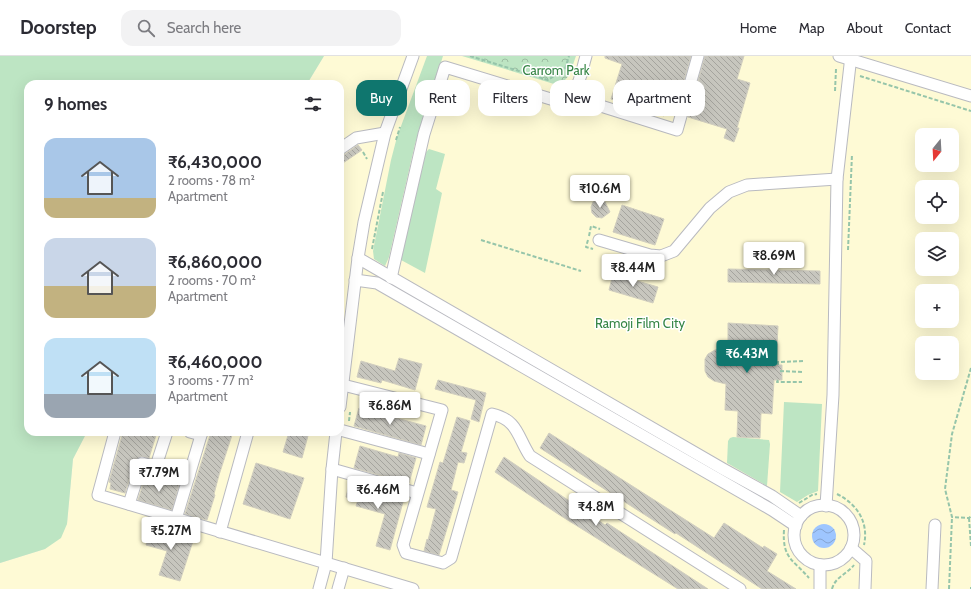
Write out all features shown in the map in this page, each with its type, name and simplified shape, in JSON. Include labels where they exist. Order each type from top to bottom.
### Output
[{"type":"lane","points":[[344,376],[358,258],[364,222],[385,124],[413,56]]},
{"type":"lane","points":[[578,80],[586,56]]},
{"type":"lane","points":[[605,108],[677,130],[698,56]]},
{"type":"lane","points":[[838,56],[850,58],[971,96]]},
{"type":"lane","points":[[826,506],[833,395],[837,179],[850,58]]},
{"type":"lane","points":[[391,278],[424,134],[445,67],[550,99]]},
{"type":"lane","points":[[344,147],[356,138],[385,124]]},
{"type":"lane","points":[[599,245],[661,256],[674,251],[710,208],[729,192],[747,185],[837,179]]},
{"type":"lane","points":[[358,258],[772,496],[801,516]]},
{"type":"lane","points":[[355,280],[377,283],[772,510],[796,526]]},
{"type":"lane","points":[[344,385],[442,410],[403,545],[406,553],[443,563],[451,558],[492,414],[510,421],[515,427],[530,456],[740,589]]},
{"type":"lane","points":[[344,431],[429,454]]},
{"type":"lane","points":[[114,436],[98,495],[413,589]]},
{"type":"lane","points":[[156,466],[166,436]]},
{"type":"lane","points":[[176,519],[188,476],[196,436]]},
{"type":"lane","points":[[220,532],[247,436]]},
{"type":"lane","points":[[319,589],[326,564],[336,436]]},
{"type":"lane","points":[[129,504],[142,462],[188,476]]},
{"type":"lane","points":[[332,469],[417,493]]},
{"type":"lane","points":[[826,506],[835,508],[850,520],[854,538],[851,548],[846,556],[829,565],[820,565],[809,561],[800,553],[794,538],[796,526],[801,516],[812,508],[826,506]]},
{"type":"lane","points":[[932,589],[935,525]]},
{"type":"lane","points":[[851,548],[866,561],[865,589]]},
{"type":"lane","points":[[820,565],[820,589]]},
{"type":"lane","points":[[338,589],[344,568]]},
{"type":"path","points":[[470,56],[548,80],[565,69],[569,56]]},
{"type":"path","points":[[855,75],[971,111]]},
{"type":"path","points":[[394,144],[401,123]]},
{"type":"path","points":[[847,256],[852,154]]},
{"type":"path","points":[[370,254],[384,188]]},
{"type":"path","points":[[481,240],[582,271]]},
{"type":"path","points":[[586,247],[599,245]]},
{"type":"path","points":[[778,364],[804,361]]},
{"type":"path","points":[[949,589],[952,517],[945,488],[952,434],[971,368]]},
{"type":"path","points":[[780,371],[803,372]]},
{"type":"path","points":[[777,381],[802,382]]},
{"type":"path","points":[[797,505],[812,495],[820,494]]},
{"type":"path","points":[[832,589],[835,582],[851,569],[863,551],[866,537],[863,519],[858,510],[848,500],[837,494]]},
{"type":"path","points":[[952,517],[969,518],[971,516]]},
{"type":"path","points":[[969,518],[971,546]]},
{"type":"shaded area","name":"Ramoji Film City","points":[[324,56],[971,56],[971,589],[0,589],[0,563],[45,549],[67,524],[73,459],[85,436],[344,436],[344,80],[309,80]]},
{"type":"green space","points":[[0,56],[324,56],[309,80],[24,80],[24,436],[85,436],[73,459],[67,524],[61,538],[45,549],[0,563]]},
{"type":"green space","points":[[427,56],[443,56],[435,80],[418,80]]},
{"type":"green space","name":"Carrom Park","points":[[462,56],[576,56],[571,70],[564,80],[550,80],[550,83]]},
{"type":"green space","points":[[415,88],[415,116],[424,116],[415,144],[389,257],[385,266],[374,259],[373,251],[391,160],[397,137],[405,116],[407,116],[407,110]]},
{"type":"green space","points":[[429,149],[445,154],[436,189],[442,193],[425,273],[401,260],[426,152]]},
{"type":"green space","points":[[784,402],[822,404],[818,491],[797,502],[780,492]]},
{"type":"green space","points":[[733,437],[769,440],[767,486],[727,463],[728,441]]},
{"type":"water","points":[[824,524],[829,525],[835,531],[835,541],[829,547],[824,548],[819,547],[813,541],[812,536],[813,531],[819,525]]},
{"type":"building","points":[[605,56],[691,56],[684,80],[617,80],[622,64],[605,58]]},
{"type":"building","points":[[705,56],[744,56],[737,79],[750,83],[734,142],[724,138],[727,129],[688,117],[705,116],[705,80],[698,80]]},
{"type":"building","points":[[358,145],[362,150],[344,162],[344,155]]},
{"type":"building","points":[[599,200],[605,202],[610,212],[602,218],[596,217],[592,213],[591,207],[593,202]]},
{"type":"building","points":[[622,205],[664,219],[655,245],[613,232]]},
{"type":"building","points":[[728,269],[820,271],[820,284],[728,282]]},
{"type":"building","points":[[613,274],[658,287],[653,303],[609,290]]},
{"type":"building","points":[[728,323],[778,326],[776,365],[782,365],[782,380],[774,380],[772,414],[761,413],[760,438],[737,437],[738,411],[725,410],[726,384],[714,381],[708,377],[705,371],[705,359],[708,354],[715,350],[728,348]]},
{"type":"building","points":[[399,358],[422,364],[415,390],[382,380],[381,383],[357,377],[361,361],[395,371]]},
{"type":"building","points":[[438,380],[486,393],[479,422],[471,419],[476,400],[435,389]]},
{"type":"building","points":[[359,408],[426,426],[421,445],[354,426]]},
{"type":"building","points":[[457,417],[470,421],[461,452],[467,453],[464,463],[458,462],[451,490],[458,492],[439,555],[424,551],[436,509],[427,507],[440,462],[443,463]]},
{"type":"building","points":[[549,433],[714,538],[724,523],[763,548],[764,546],[777,554],[767,571],[796,589],[762,589],[540,448]]},
{"type":"building","points":[[122,436],[156,436],[149,458],[141,456],[135,461],[125,493],[110,489],[111,483],[109,482]]},
{"type":"building","points":[[210,436],[232,436],[207,520],[185,514]]},
{"type":"building","points":[[288,436],[308,436],[302,458],[283,452]]},
{"type":"building","points":[[360,446],[398,457],[399,453],[416,458],[409,483],[354,468]]},
{"type":"building","points":[[504,457],[605,525],[607,523],[708,589],[678,589],[558,514],[495,472]]},
{"type":"building","points":[[256,463],[304,478],[290,519],[243,504]]},
{"type":"building","points":[[146,475],[179,485],[172,510],[138,500]]},
{"type":"building","points":[[350,481],[387,492],[386,497],[403,502],[390,550],[376,546],[385,514],[356,506],[358,500],[346,497]]},
{"type":"building","points":[[152,525],[194,538],[180,581],[159,575],[167,551],[146,545]]}]
